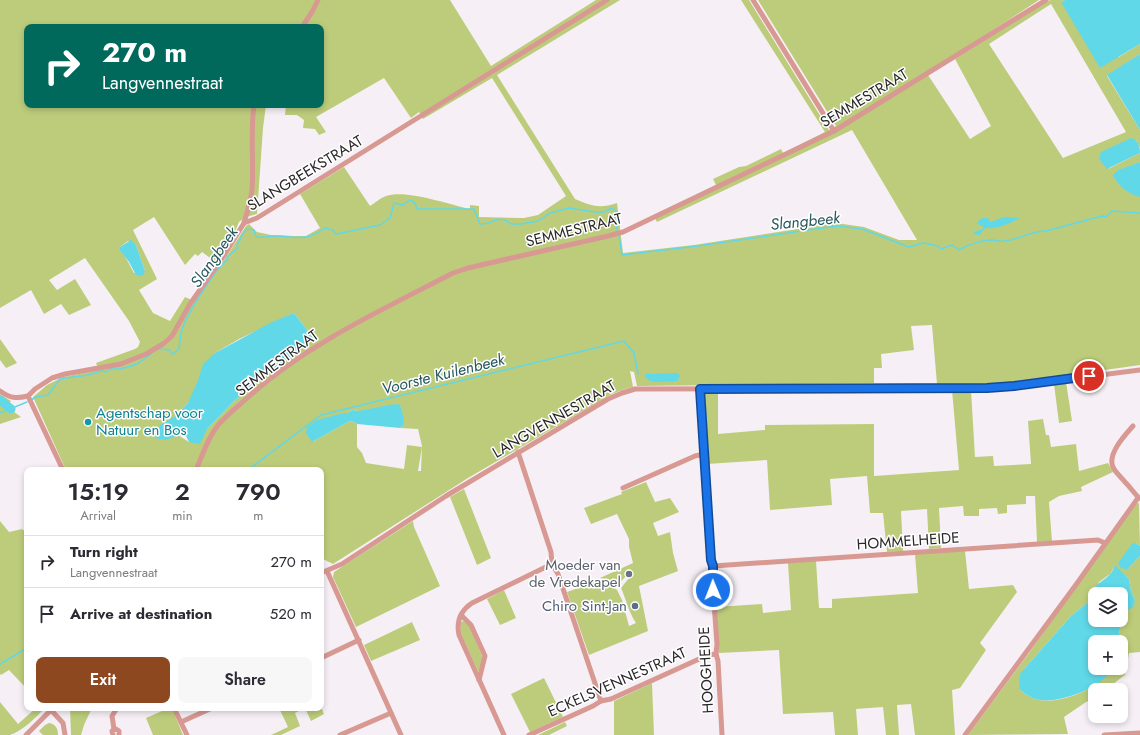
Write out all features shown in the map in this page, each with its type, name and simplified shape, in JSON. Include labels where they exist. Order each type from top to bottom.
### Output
[{"type":"street","points":[[304,24],[318,0]]},
{"type":"street","name":"SLANGBEEKSTRAAT","points":[[28,396],[52,378],[65,374],[121,364],[146,354],[164,344],[172,336],[190,304],[225,254],[244,223],[257,218],[607,0]]},
{"type":"street","points":[[753,0],[834,131]]},
{"type":"street","name":"SEMMESTRAAT","points":[[197,467],[211,437],[220,423],[259,387],[287,366],[337,334],[453,273],[468,268],[623,232],[834,131],[1046,0]]},
{"type":"street","points":[[244,223],[252,191],[252,116],[253,108]]},
{"type":"street","name":"LANGVENNESTRAAT","points":[[324,572],[342,564],[518,452],[608,399],[635,389],[987,388],[1140,370]]},
{"type":"street","name":"HOOGHEIDE","points":[[700,389],[711,560],[713,566],[717,644],[716,654],[718,661],[722,735]]},
{"type":"street","points":[[0,391],[10,397],[20,398],[28,396],[62,467]]},
{"type":"street","points":[[965,735],[1076,586],[1130,507],[1139,498],[1113,468],[1112,461],[1113,454],[1127,432],[1133,426]]},
{"type":"street","points":[[518,452],[551,552],[552,564],[558,574],[601,701]]},
{"type":"street","points":[[623,488],[695,456],[704,454]]},
{"type":"street","name":"HOMMELHEIDE","points":[[713,566],[1098,540],[1105,543]]},
{"type":"street","points":[[504,735],[459,635],[458,621],[465,608],[472,603],[552,564]]},
{"type":"street","points":[[327,571],[401,735]]},
{"type":"street","points":[[460,615],[471,626],[485,656],[479,680]]},
{"type":"street","points":[[324,657],[359,640]]},
{"type":"street","name":"ECKELSVENNESTRAAT","points":[[529,735],[601,701],[611,699],[708,655],[716,654]]},
{"type":"street","points":[[26,735],[50,711]]},
{"type":"street","points":[[54,711],[63,723],[65,735]]},
{"type":"street","points":[[113,735],[112,731],[114,729],[112,716],[115,711]]},
{"type":"street","points":[[176,711],[187,735]]},
{"type":"street","points":[[181,722],[205,711]]},
{"type":"street","points":[[340,735],[391,713]]},
{"type":"street","points":[[114,729],[119,731],[119,735]]},
{"type":"street","points":[[1104,735],[1140,733]]},
{"type":"green space","points":[[0,0],[450,0],[491,66],[596,0],[620,0],[497,75],[575,199],[596,206],[605,206],[617,203],[623,253],[694,245],[836,223],[864,227],[899,240],[917,240],[852,130],[657,222],[654,216],[716,185],[713,179],[739,167],[746,166],[781,149],[783,153],[825,132],[741,0],[749,0],[829,130],[836,126],[758,0],[1039,0],[976,41],[928,75],[970,139],[991,126],[955,59],[1050,0],[1065,0],[1061,2],[1119,57],[1140,44],[1140,54],[1107,76],[1140,130],[1140,148],[1136,140],[1108,169],[1140,153],[1140,162],[1131,166],[1140,168],[1140,365],[1042,379],[994,384],[937,384],[932,325],[911,326],[914,350],[881,354],[882,368],[874,368],[874,383],[637,386],[634,372],[630,371],[633,387],[612,394],[468,478],[333,564],[324,560],[324,467],[65,467],[33,397],[47,385],[63,377],[99,370],[96,363],[135,349],[138,347],[140,342],[129,321],[85,258],[49,280],[57,290],[75,279],[91,305],[69,315],[61,304],[44,314],[31,290],[0,308]],"holes":[[[1051,4],[1126,132],[1063,158],[989,44]],[[24,24],[324,24],[324,108],[286,108],[285,115],[297,115],[304,120],[303,128],[315,129],[319,135],[326,132],[316,117],[384,78],[411,118],[419,112],[423,119],[492,78],[566,196],[538,215],[524,218],[479,217],[479,206],[470,205],[470,209],[404,194],[386,196],[370,206],[344,167],[300,194],[320,228],[306,236],[271,235],[257,232],[249,224],[246,226],[225,259],[194,301],[185,297],[170,321],[153,313],[139,290],[157,279],[133,230],[154,217],[185,265],[195,254],[198,256],[202,252],[216,262],[234,234],[239,222],[246,217],[257,214],[266,108],[24,108]],[[128,241],[136,245],[145,271],[134,273],[120,247]],[[294,313],[314,339],[234,401],[207,429],[189,442],[178,435],[174,417],[188,403],[215,353],[239,339]],[[352,410],[358,411],[403,426],[400,428],[418,429],[422,447],[407,445],[404,469],[366,463],[362,453],[357,447],[357,424],[352,421],[312,442],[344,413],[348,413]],[[422,447],[421,471],[418,471]]]},
{"type":"green space","points":[[0,339],[17,363],[6,368],[0,360]]},
{"type":"green space","points":[[1066,382],[1072,421],[1059,423],[1054,384]]},
{"type":"green space","points":[[952,390],[971,390],[975,457],[993,456],[994,466],[1031,464],[1028,421],[1043,419],[1046,435],[1049,435],[1051,447],[1076,444],[1079,471],[1108,463],[1113,472],[1081,487],[1082,491],[1059,496],[1049,502],[1052,541],[1037,542],[1035,496],[1026,496],[1026,504],[1007,505],[1007,513],[998,514],[997,508],[979,509],[979,516],[964,516],[963,506],[939,508],[941,548],[929,549],[927,509],[901,511],[903,551],[887,552],[883,513],[870,513],[867,476],[830,479],[832,505],[770,510],[767,460],[707,464],[702,394],[705,391],[718,391],[718,434],[765,430],[765,425],[874,424],[874,476],[959,470]]},
{"type":"green space","points":[[0,394],[11,401],[6,406],[21,417],[0,424]]},
{"type":"green space","points":[[646,482],[655,502],[670,498],[679,512],[653,523],[658,536],[670,532],[673,553],[678,571],[639,586],[648,631],[589,655],[567,592],[598,581],[612,586],[617,590],[622,600],[629,626],[636,623],[629,610],[621,588],[629,578],[626,576],[618,585],[600,578],[633,563],[629,547],[629,539],[617,514],[591,524],[584,508],[622,494],[621,492]]},
{"type":"green space","points":[[464,489],[491,558],[477,565],[450,497]]},
{"type":"green space","points":[[1139,503],[1140,546],[1136,543],[1127,570],[1140,556],[1140,652],[1129,653],[1128,658],[1128,635],[1119,635],[1121,627],[1128,627],[1128,608],[1135,600],[1131,591],[1129,579],[1115,566],[1110,574],[1099,582],[1098,587],[1088,587],[1088,602],[1071,616],[1025,668],[1019,689],[1035,699],[1045,701],[1066,698],[1088,689],[1088,701],[1064,717],[1068,734],[968,735],[1029,653],[1135,504]]},
{"type":"green space","points":[[0,521],[9,532],[22,529],[24,531],[24,686],[9,670],[1,675]]},
{"type":"green space","points":[[413,521],[414,527],[440,586],[356,627],[333,577],[334,572]]},
{"type":"green space","points":[[965,551],[969,589],[1013,585],[1017,592],[980,643],[986,650],[960,688],[952,690],[955,735],[915,735],[911,704],[897,705],[899,735],[886,735],[883,707],[856,709],[858,735],[835,735],[833,712],[783,714],[779,650],[719,653],[716,607],[762,604],[763,613],[791,610],[788,563],[816,561],[819,608],[832,608],[832,599],[918,593],[915,554]]},
{"type":"green space","points":[[504,590],[516,618],[500,625],[487,599]]},
{"type":"green space","points":[[464,621],[469,625],[483,658],[480,671],[478,671],[461,634],[460,622]]},
{"type":"green space","points":[[412,622],[420,640],[371,661],[364,645]]},
{"type":"green space","points":[[1107,675],[1125,675],[1114,683],[1098,683]]},
{"type":"green space","points":[[544,678],[563,717],[530,732],[511,694]]},
{"type":"green space","points":[[652,683],[654,735],[614,735],[614,701]]},
{"type":"green space","points":[[0,702],[18,724],[33,711],[42,711],[15,733],[10,735],[0,735]]},
{"type":"green space","points":[[70,711],[91,711],[81,735],[71,735]]},
{"type":"green space","points":[[162,711],[173,711],[183,735],[153,735],[146,718]]},
{"type":"green space","points":[[280,711],[299,711],[295,713],[300,726],[281,735],[271,735],[288,727]]},
{"type":"green space","points":[[306,711],[323,711],[324,714],[311,721]]},
{"type":"green space","points":[[565,722],[567,726],[549,735],[538,735]]},
{"type":"green space","points":[[49,723],[56,727],[58,735],[43,735],[39,731]]},
{"type":"water","points":[[1065,0],[1140,0],[1140,44],[1100,68],[1061,2]]},
{"type":"water","points":[[1140,54],[1140,130],[1107,75]]},
{"type":"water","points":[[1131,138],[1137,142],[1140,153],[1107,169],[1099,158],[1101,152]]},
{"type":"water","points":[[1140,162],[1140,197],[1131,194],[1124,189],[1113,175],[1118,170]]},
{"type":"water","points":[[1005,217],[1020,218],[999,227],[986,228],[979,235],[974,234],[974,232],[983,229],[983,226],[977,224],[979,220],[988,218],[990,222]]},
{"type":"water","points":[[131,240],[136,245],[145,271],[141,276],[136,275],[120,250],[120,247]]},
{"type":"water","points":[[294,313],[314,339],[234,401],[207,429],[200,444],[189,442],[186,436],[178,435],[166,440],[155,438],[160,425],[174,417],[188,403],[203,364],[215,353],[270,323]]},
{"type":"water","points":[[676,373],[680,376],[677,381],[655,382],[645,377],[646,374]]},
{"type":"water","points":[[395,404],[400,405],[404,419],[403,426],[400,428],[357,424],[352,421],[312,442],[306,433],[307,427],[317,420],[348,413],[352,410],[358,411]]},
{"type":"water","points":[[1136,543],[1140,546],[1140,556],[1127,570],[1120,567],[1118,563],[1132,544]]},
{"type":"water","points":[[1115,565],[1129,579],[1131,591],[1135,600],[1133,607],[1128,610],[1128,587],[1096,587],[1113,570]]},
{"type":"water","points":[[1088,602],[1088,627],[1121,627],[1119,635],[1088,635],[1088,675],[1108,675],[1098,683],[1088,683],[1088,689],[1073,695],[1053,700],[1035,699],[1019,689],[1020,674],[1071,616]]},
{"type":"waterway","name":"Slangbeek","points":[[159,349],[169,350],[173,354],[179,349],[182,330],[190,312],[209,281],[227,260],[227,257],[238,248],[237,244],[247,229],[254,230],[256,237],[280,236],[299,238],[310,236],[325,228],[333,230],[336,234],[380,225],[390,218],[394,203],[403,205],[410,200],[415,203],[417,209],[474,209],[480,224],[489,223],[499,219],[511,224],[538,221],[550,213],[569,208],[595,212],[604,212],[612,208],[616,211],[617,230]]},
{"type":"waterway","name":"Slangbeek","points":[[619,236],[622,255],[698,246],[837,226],[862,229],[909,247],[923,243],[938,246],[941,249],[952,245],[959,250],[984,241],[1010,240],[1102,216],[1106,217],[1112,211],[1140,213]]},
{"type":"waterway","name":"Voorste Kuilenbeek","points":[[252,467],[321,415],[624,341],[634,353],[638,374]]},
{"type":"waterway","name":"Slangbeek","points":[[31,400],[36,397],[48,395],[60,379],[88,375],[101,371],[106,372],[110,369],[121,369],[137,364],[151,354]]},
{"type":"waterway","points":[[0,400],[11,409]]},
{"type":"waterway","name":"Slangbeek","points":[[0,413],[27,402]]},
{"type":"waterway","name":"Voorste Kuilenbeek","points":[[0,664],[24,650]]},
{"type":"place","name":"Agentschap voor Natuur en Bos","points":[[88,422]]},
{"type":"place","name":"Moeder van de Vredekapel","points":[[629,574]]},
{"type":"place","name":"Chiro Sint-Jan","points":[[635,606]]},
{"type":"route","points":[[713,590],[713,566],[711,560],[700,389],[987,388],[1089,376]]}]
